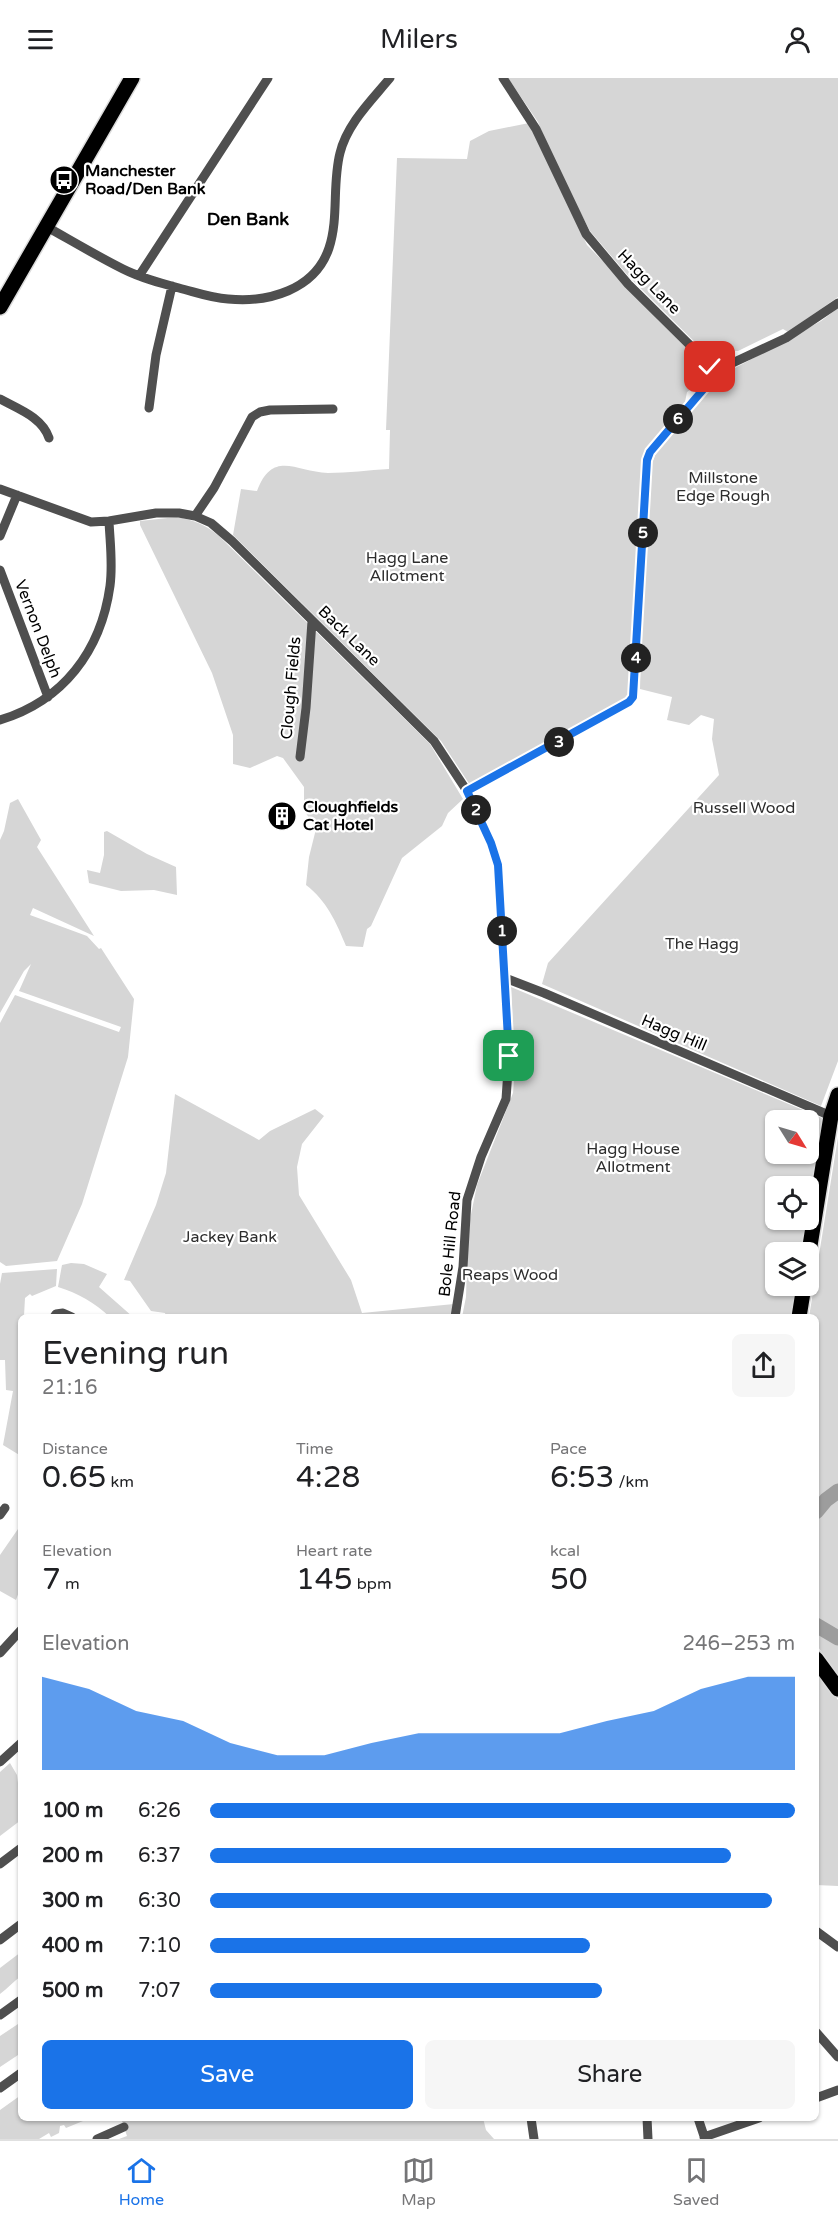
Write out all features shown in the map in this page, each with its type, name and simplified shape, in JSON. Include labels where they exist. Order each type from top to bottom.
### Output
[{"type":"main road","points":[[0,307],[132,78]]},
{"type":"main road","points":[[811,1242],[831,1116],[838,1095]]},
{"type":"main road","points":[[799,1314],[802,1296]]},
{"type":"main road","points":[[819,1663],[838,1689]]},
{"type":"street","points":[[139,276],[268,78]]},
{"type":"street","points":[[47,227],[124,270],[172,286],[227,299],[247,299],[285,292],[300,286],[321,264],[332,239],[337,168],[343,144],[356,120],[390,78]]},
{"type":"street","name":"Hagg Lane","points":[[503,78],[540,135],[586,234],[628,284],[708,363],[711,373]]},
{"type":"street","points":[[149,408],[156,355],[172,286]]},
{"type":"street","points":[[467,791],[554,745],[629,702],[633,697],[647,460],[650,452],[707,385],[711,373],[786,338],[838,303]]},
{"type":"street","points":[[0,399],[39,421],[49,438]]},
{"type":"street","points":[[0,489],[91,522],[156,513],[195,516],[214,488],[252,417],[270,410],[333,409]]},
{"type":"street","points":[[0,537],[17,495]]},
{"type":"street","name":"Back Lane","points":[[195,516],[211,523],[222,532],[434,741],[467,791]]},
{"type":"street","points":[[0,720],[24,712],[48,698],[66,682],[81,663],[93,642],[105,611],[112,564],[109,521]]},
{"type":"street","name":"Vernon Delph","points":[[0,570],[48,698]]},
{"type":"street","name":"Clough Fields","points":[[300,757],[312,621]]},
{"type":"street","name":"Bole Hill Road","points":[[455,1314],[463,1267],[467,1200],[477,1166],[506,1099],[509,1056],[498,865],[491,843],[467,791]]},
{"type":"street","name":"Hagg Hill","points":[[505,978],[831,1116]]},
{"type":"street","points":[[0,1653],[18,1633]]},
{"type":"street","points":[[0,1762],[18,1746]]},
{"type":"street","points":[[0,1864],[18,1850]]},
{"type":"street","points":[[0,1940],[18,1926]]},
{"type":"street","points":[[819,1933],[838,1947]]},
{"type":"street","points":[[0,2015],[18,2002]]},
{"type":"street","points":[[819,2035],[838,2057]]},
{"type":"street","points":[[0,2088],[18,2075]]},
{"type":"street","points":[[819,2097],[838,2091]]},
{"type":"street","points":[[534,2121],[534,2139]]},
{"type":"street","points":[[648,2121],[648,2139]]},
{"type":"street","points":[[699,2121],[704,2138],[751,2121]]},
{"type":"street","points":[[97,2139],[124,2127]]},
{"type":"green space","points":[[508,78],[838,78],[838,297],[788,332],[783,329],[738,351],[721,350],[716,363],[630,278],[590,231],[555,164],[538,122]]},
{"type":"green space","name":"Hagg Lane Allotment","points":[[529,123],[587,245],[704,364],[707,378],[687,392],[685,402],[645,450],[634,608],[631,693],[627,698],[470,785],[441,741],[233,535],[241,489],[257,491],[270,470],[287,466],[328,473],[389,469],[390,430],[386,430],[397,158],[467,159],[470,141],[489,131]]},
{"type":"green space","points":[[838,308],[838,1061],[821,1106],[542,984],[548,963],[719,775],[712,739],[714,719],[701,715],[689,725],[667,720],[672,697],[640,689],[649,501],[652,463],[656,453],[724,374],[821,321]]},
{"type":"green space","points":[[177,517],[200,524],[219,536],[430,744],[463,799],[448,813],[442,826],[402,858],[371,926],[367,929],[363,947],[346,946],[325,905],[306,885],[309,857],[316,829],[304,810],[304,787],[283,758],[277,756],[250,768],[233,764],[233,735],[212,673],[140,525],[140,521]]},
{"type":"green space","points":[[18,799],[41,840],[37,847],[94,936],[33,908],[30,915],[87,936],[99,949],[101,948],[134,999],[128,1057],[82,1204],[57,1261],[6,1266],[0,1262],[0,1023],[15,995],[119,1032],[121,1027],[19,991],[31,964],[24,971],[0,1013],[0,840],[10,803]]},
{"type":"green space","points":[[107,831],[147,854],[176,867],[177,895],[154,890],[121,891],[89,883],[87,870],[100,873],[104,855],[104,832]]},
{"type":"green space","name":"Hagg House Allotment","points":[[511,987],[803,1110],[765,1110],[765,1164],[815,1164],[813,1176],[765,1176],[765,1230],[804,1230],[803,1242],[765,1242],[765,1296],[795,1296],[792,1314],[463,1314],[466,1297],[468,1229],[477,1185],[513,1093],[515,1069]]},
{"type":"green space","name":"Jackey Bank","points":[[175,1094],[259,1140],[270,1131],[315,1109],[324,1116],[302,1144],[297,1167],[299,1195],[351,1280],[362,1313],[454,1304],[452,1314],[165,1314],[151,1311],[130,1281],[124,1280],[156,1205],[166,1173]]},
{"type":"green space","name":"Hagg House Allotment","points":[[819,1117],[822,1118],[819,1137]]},
{"type":"green space","points":[[838,1137],[838,1486],[831,1488],[826,1495],[835,1500],[838,1498],[838,1676],[819,1648],[819,1314],[809,1314],[812,1296],[819,1296],[819,1255]]},
{"type":"green space","points":[[84,1264],[107,1274],[99,1287],[130,1314],[106,1314],[86,1299],[58,1287],[62,1265]]},
{"type":"green space","points":[[57,1269],[56,1286],[32,1296],[30,1294],[25,1298],[24,1314],[18,1314],[18,1454],[3,1445],[13,1391],[6,1390],[5,1360],[0,1360],[2,1273]]},
{"type":"green space","points":[[18,1529],[18,1594],[16,1600],[0,1591],[0,1555]]},
{"type":"green space","points":[[819,1674],[838,1700],[838,1886],[819,1885]]},
{"type":"green space","points":[[10,1763],[17,1775],[18,1822],[0,1836],[0,1772]]},
{"type":"green space","points":[[18,1954],[18,1979],[0,1994],[0,1968]]},
{"type":"green space","points":[[18,2024],[18,2055],[0,2067],[0,2036]]},
{"type":"green space","points":[[18,2097],[18,2121],[83,2121],[66,2128],[64,2125],[60,2126],[59,2133],[51,2137],[49,2133],[39,2139],[0,2139],[0,2110]]},
{"type":"green space","points":[[122,2121],[484,2121],[486,2130],[494,2139],[119,2139],[127,2136]]},
{"type":"waterway","points":[[819,1508],[838,1491]]},
{"type":"waterway","points":[[819,1627],[838,1638]]},
{"type":"place","name":"Manchester Road/Den Bank","points":[[64,180]]},
{"type":"place","name":"Cloughfields Cat Hotel","points":[[282,816]]},
{"type":"district","name":"Den Bank","points":[[248,219]]},
{"type":"route","points":[[509,1056],[498,865],[491,843],[467,791],[554,745],[629,702],[633,697],[647,460],[650,452],[707,385],[711,373],[710,367]]},
{"type":"park label","name":"Millstone Edge Rough","points":[[723,487]]},
{"type":"park label","name":"Russell Wood","points":[[744,808]]},
{"type":"park label","name":"The Hagg","points":[[702,944]]},
{"type":"park label","name":"Reaps Wood","points":[[510,1275]]}]
